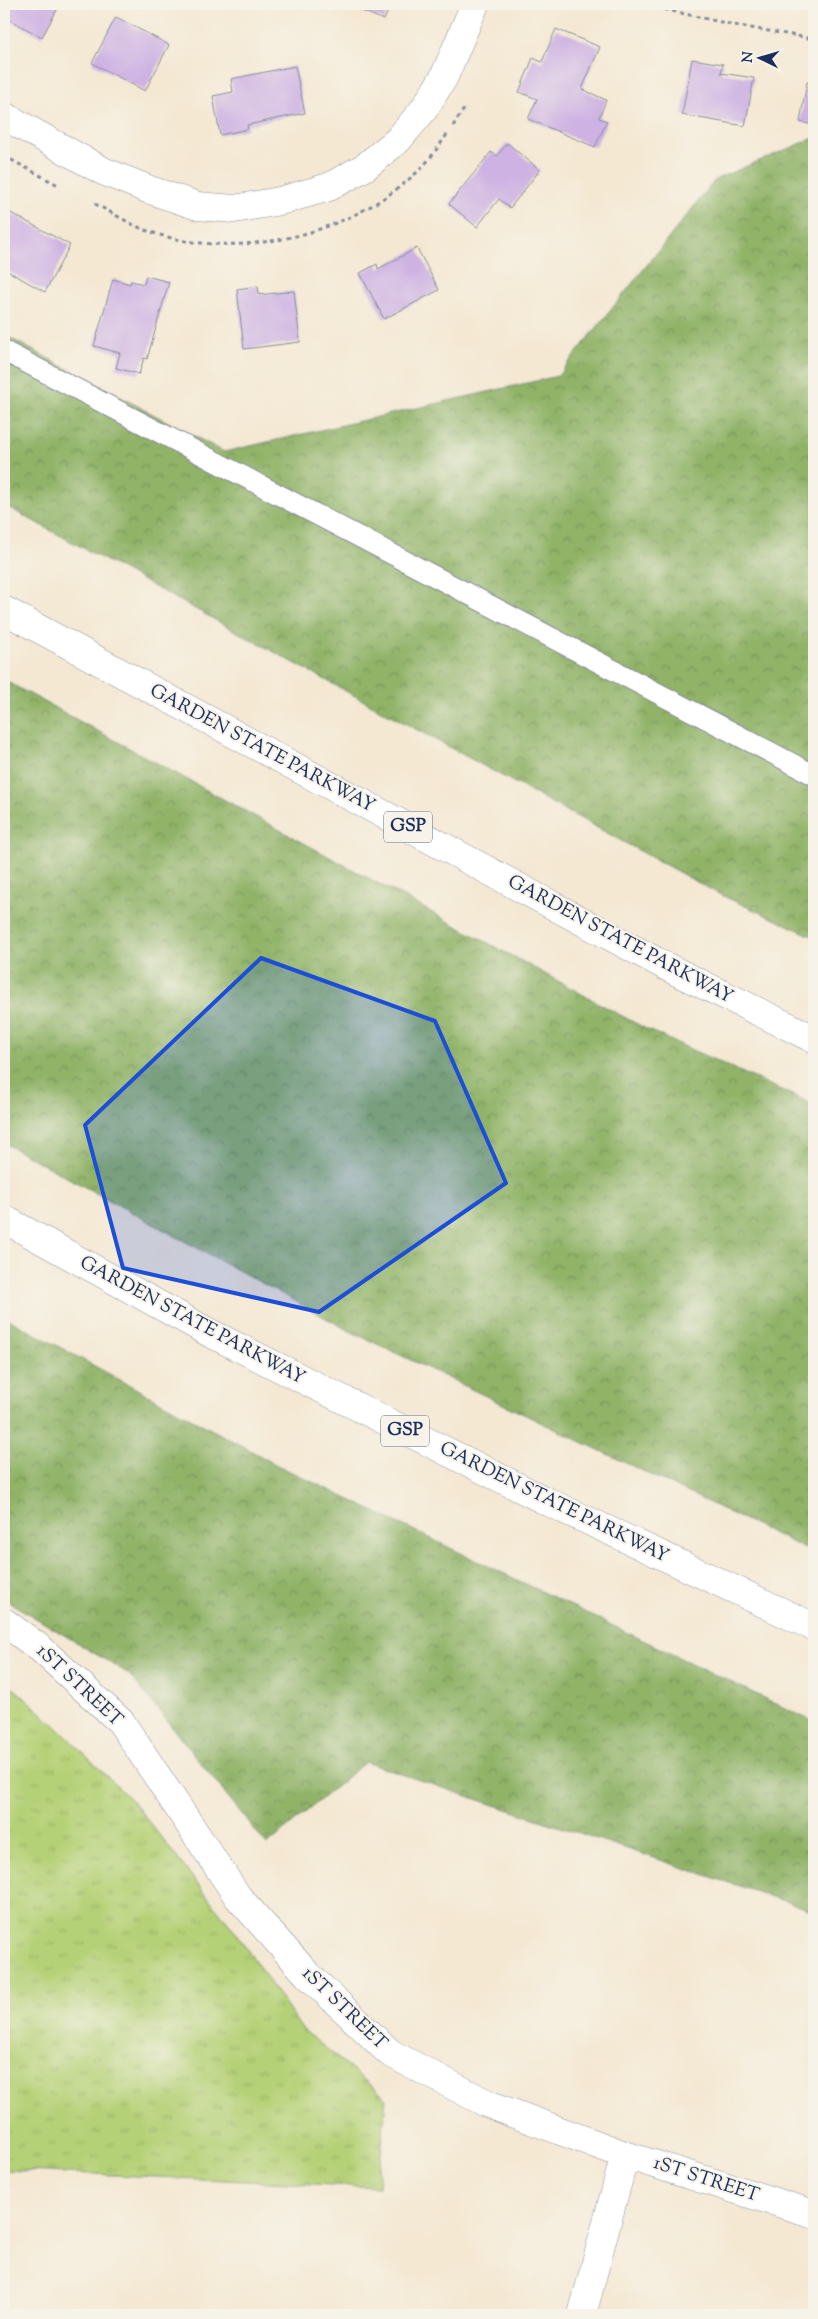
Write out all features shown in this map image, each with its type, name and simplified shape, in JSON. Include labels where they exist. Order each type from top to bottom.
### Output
[{"type":"main road","points":[[4,116],[103,171],[150,190],[198,206],[234,209],[280,201],[329,187],[365,167],[398,140],[424,109],[444,77],[475,4]]},
{"type":"main road","name":"GARDEN STATE PARKWAY","points":[[4,610],[660,964],[814,1040]]},
{"type":"main road","name":"GARDEN STATE PARKWAY","points":[[4,1219],[208,1332],[544,1500],[814,1626]]},
{"type":"main road","name":"1ST STREET","points":[[4,1622],[41,1649],[122,1722],[238,1897],[307,1974],[390,2053],[488,2104],[625,2155],[814,2214]]},
{"type":"main road","points":[[582,2315],[625,2155]]},
{"type":"lane","points":[[4,350],[814,775]]},
{"type":"path","points":[[640,4],[734,25],[814,39]]},
{"type":"highlighted area","points":[[261,958],[435,1021],[506,1183],[319,1312],[123,1268],[85,1125]]},
{"type":"green space","points":[[814,138],[814,937],[719,894],[4,505],[4,335],[224,452],[558,376],[716,179]]},
{"type":"green space","points":[[4,680],[648,1030],[814,1105],[814,1553],[350,1331],[4,1143]]},
{"type":"green space","points":[[4,1317],[279,1466],[814,1722],[814,1911],[365,1762],[267,1845],[129,1674],[4,1599]]},
{"type":"green space","points":[[4,1679],[60,1730],[134,1803],[236,1933],[301,2028],[386,2098],[378,2187],[4,2170]]},
{"type":"building","points":[[4,4],[60,4],[42,37],[4,17]]},
{"type":"building","points":[[345,4],[391,4],[384,20]]},
{"type":"building","points":[[116,17],[169,45],[145,91],[92,63]]},
{"type":"building","points":[[556,29],[600,47],[582,89],[606,100],[599,118],[607,121],[595,147],[528,119],[537,99],[519,92],[533,58],[542,62]]},
{"type":"building","points":[[692,59],[723,64],[721,73],[754,78],[745,126],[682,115]]},
{"type":"building","points":[[295,66],[305,113],[247,125],[248,129],[220,135],[213,96],[233,92],[231,79]]},
{"type":"building","points":[[807,82],[814,83],[814,125],[800,122]]},
{"type":"building","points":[[507,143],[540,170],[510,208],[499,199],[477,227],[449,204],[491,152],[497,156]]},
{"type":"building","points":[[7,211],[70,245],[45,292],[4,269],[4,217]]},
{"type":"building","points":[[417,248],[439,290],[384,319],[360,273],[377,264],[378,269]]},
{"type":"building","points":[[146,276],[169,282],[147,359],[144,358],[139,374],[116,368],[120,353],[94,346],[113,279],[130,284],[131,281],[144,284]]},
{"type":"building","points":[[258,286],[259,295],[294,291],[300,342],[244,349],[237,289]]}]
